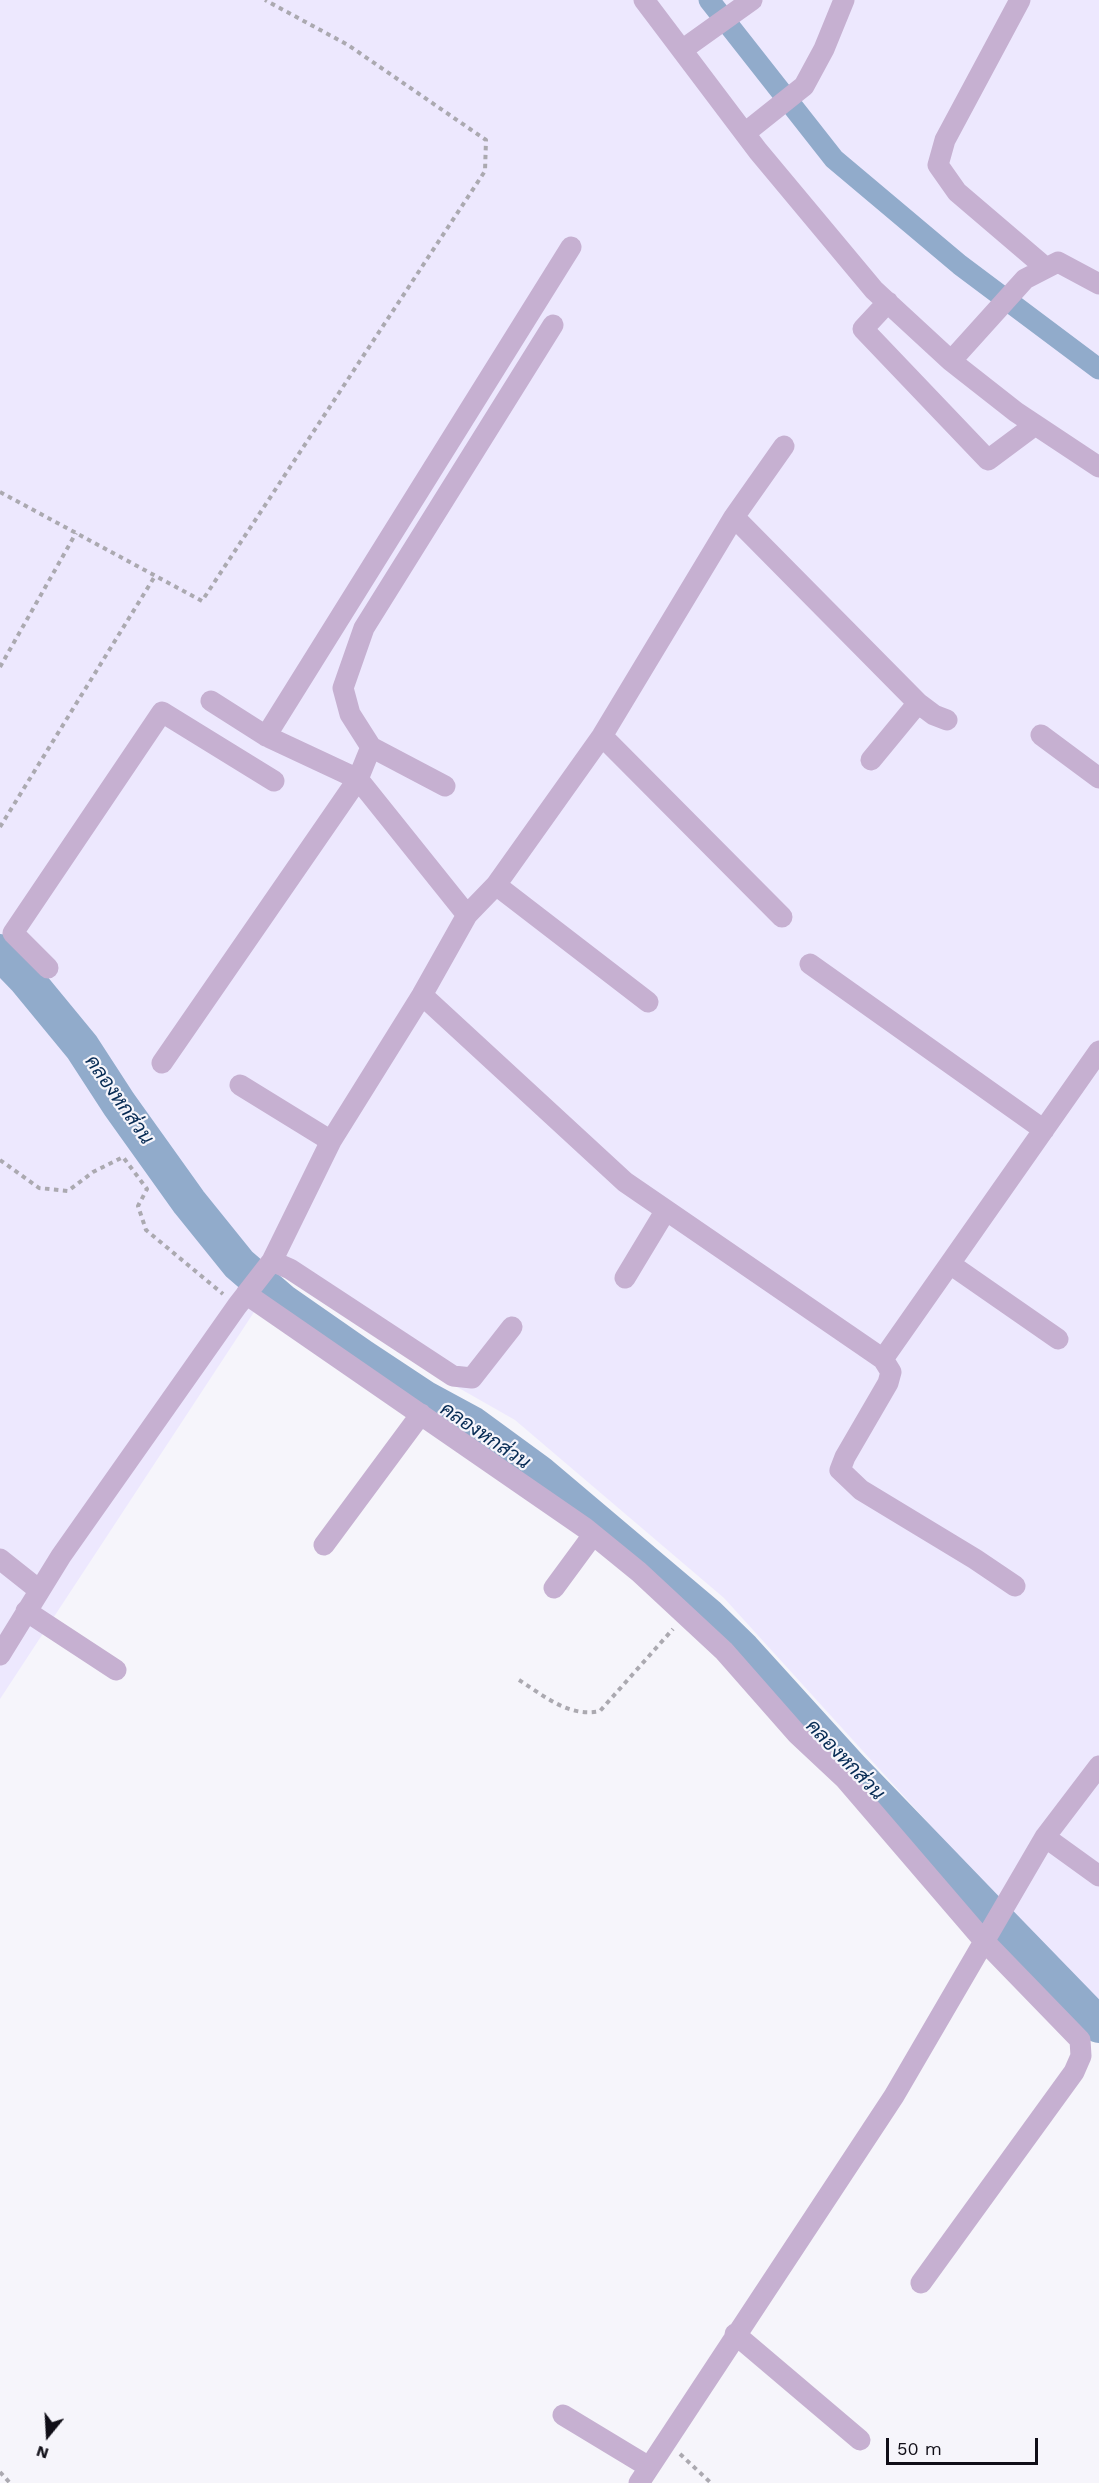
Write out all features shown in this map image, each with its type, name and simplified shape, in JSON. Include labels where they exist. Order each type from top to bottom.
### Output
[{"type":"street","points":[[644,0],[745,132],[852,264],[888,303],[951,361],[1035,425],[1099,467]]},
{"type":"street","points":[[682,50],[752,0]]},
{"type":"street","points":[[745,132],[804,86],[824,49],[844,0]]},
{"type":"street","points":[[1020,0],[945,140],[938,165],[957,192],[1046,268]]},
{"type":"street","points":[[266,736],[572,247]]},
{"type":"street","points":[[951,361],[1025,279],[1046,268],[1058,262],[1099,284]]},
{"type":"street","points":[[888,303],[863,329],[988,460],[1035,425]]},
{"type":"street","points":[[446,786],[371,747],[350,714],[343,688],[364,628],[553,326]]},
{"type":"street","points":[[0,1655],[39,1590],[245,1296],[272,1261],[331,1141],[422,995],[467,915],[496,885],[602,736],[734,517],[784,446]]},
{"type":"street","points":[[734,517],[918,703],[934,715],[947,720]]},
{"type":"street","points":[[871,760],[918,703]]},
{"type":"street","points":[[205,739],[217,705],[266,736],[358,779],[467,915]]},
{"type":"street","points":[[48,968],[13,933],[162,712],[274,781]]},
{"type":"street","points":[[1041,735],[1099,778]]},
{"type":"street","points":[[602,736],[782,917]]},
{"type":"street","points":[[162,1063],[358,779],[371,747]]},
{"type":"street","points":[[496,885],[648,1002]]},
{"type":"street","points":[[810,964],[1044,1130]]},
{"type":"street","points":[[422,995],[625,1182],[883,1359],[891,1372],[888,1383],[845,1457],[840,1470],[861,1490],[1015,1586]]},
{"type":"street","points":[[883,1359],[1099,1051]]},
{"type":"street","points":[[240,1085],[331,1141]]},
{"type":"street","points":[[625,1278],[666,1210]]},
{"type":"street","points":[[272,1261],[290,1269],[453,1376],[472,1378],[512,1327]]},
{"type":"street","points":[[950,1264],[1058,1339]]},
{"type":"street","points":[[245,1296],[421,1414],[593,1535],[639,1572],[724,1651],[797,1734],[844,1778],[984,1941],[1080,2040],[1081,2056],[1074,2072],[921,2283]]},
{"type":"street","points":[[324,1545],[421,1414]]},
{"type":"street","points":[[554,1588],[593,1535]]},
{"type":"street","points":[[0,1559],[39,1590]]},
{"type":"street","points":[[26,1611],[116,1670]]},
{"type":"street","points":[[563,2415],[644,2475],[894,2096],[1044,1837],[1099,1766]]},
{"type":"street","points":[[1044,1837],[1099,1876]]},
{"type":"street","points":[[735,2334],[860,2440]]},
{"type":"path","points":[[0,492],[202,601],[485,171],[486,140],[348,45],[265,0]]},
{"type":"path","points":[[0,667],[76,533]]},
{"type":"path","points":[[0,827],[2,828],[155,576]]},
{"type":"path","points":[[0,1160],[39,1188],[68,1191],[93,1172],[123,1157],[147,1189],[138,1206],[146,1230],[245,1296]]},
{"type":"path","points":[[519,1680],[564,1708],[586,1714],[600,1711],[685,1615]]},
{"type":"path","points":[[666,2442],[711,2483]]},
{"type":"path","points":[[0,2472],[10,2483]]},
{"type":"shaded area","points":[[0,0],[1099,0],[1099,2005],[999,1901],[724,1598],[515,1420],[422,1367],[279,1274],[0,1699]]},
{"type":"waterway","points":[[709,0],[834,159],[960,265],[1099,369]]},
{"type":"waterway","name":"คลองหกส่วน","points":[[0,952],[26,979],[82,1047],[119,1104],[189,1202],[239,1264],[283,1302],[424,1398],[472,1424],[539,1473],[707,1615],[743,1650],[852,1770],[988,1911]]},
{"type":"waterway","name":"คลองหกส่วน","points":[[998,1921],[1099,2025]]}]
